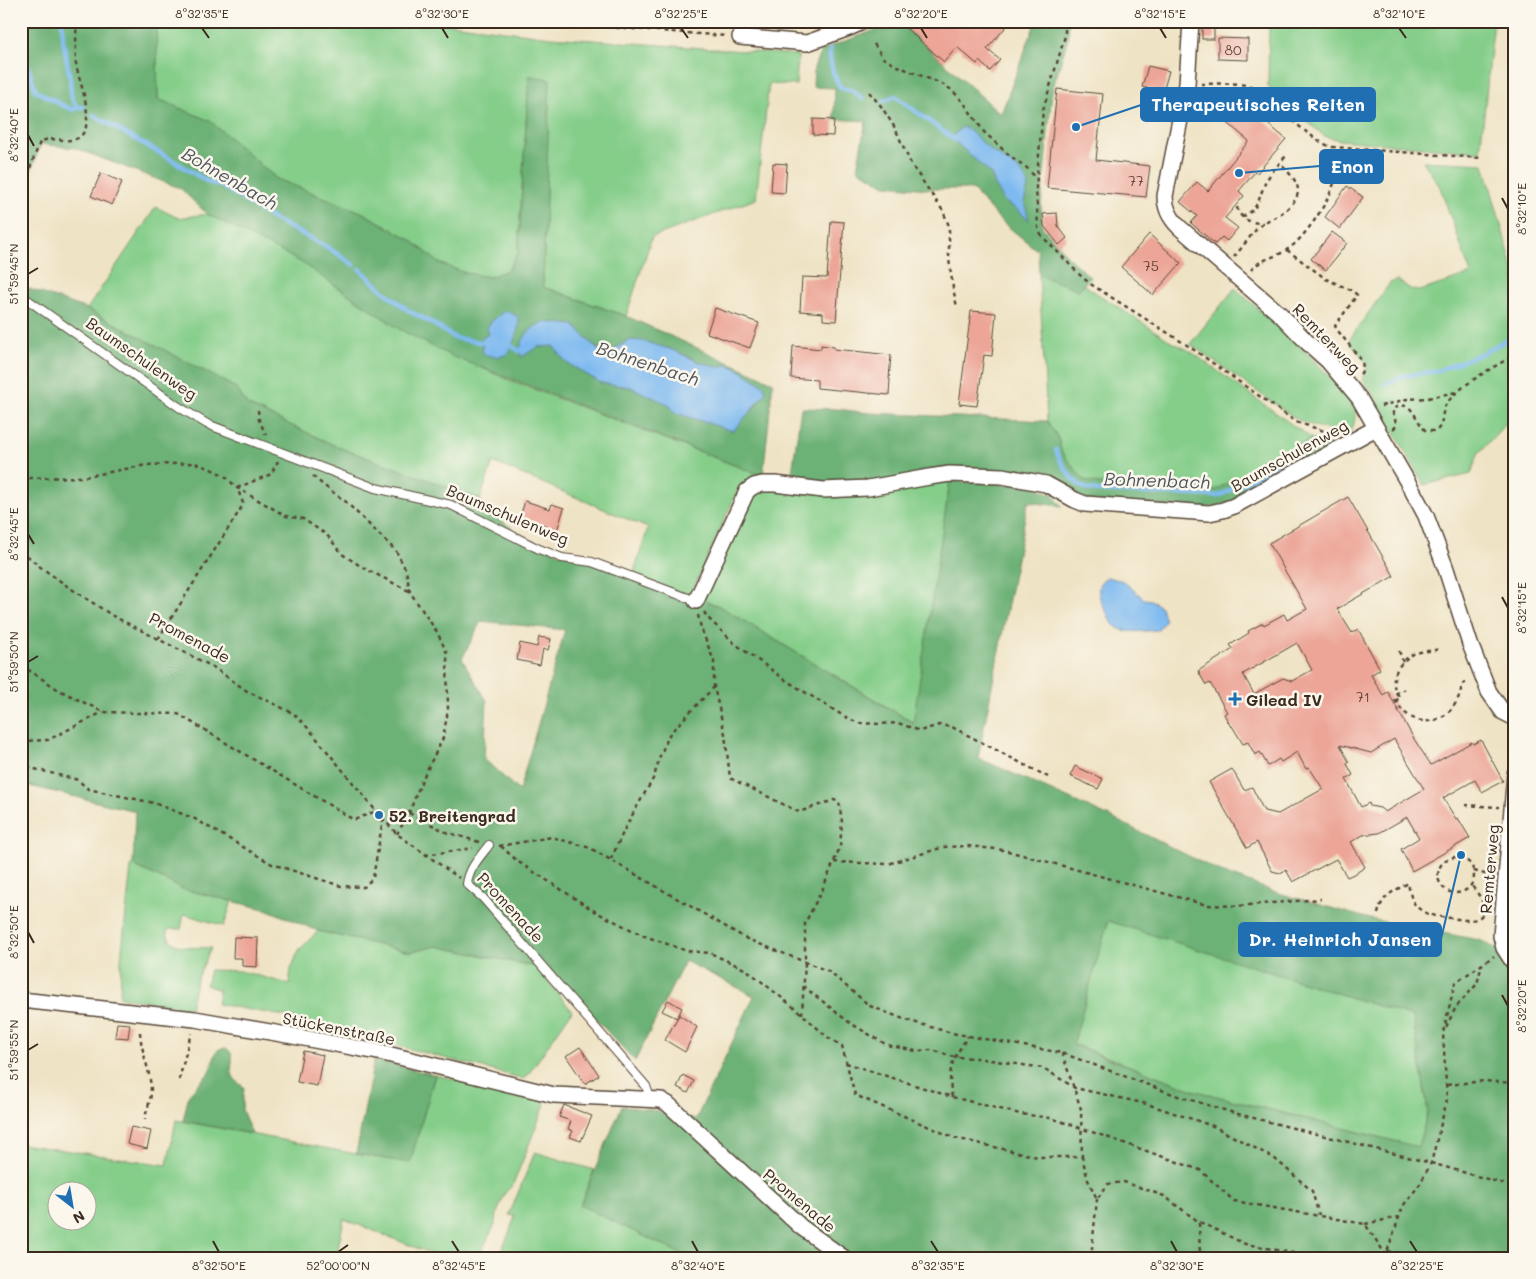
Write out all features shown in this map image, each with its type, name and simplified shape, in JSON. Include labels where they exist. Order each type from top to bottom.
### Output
[{"type":"street","points":[[740,37],[807,42],[864,21]]},
{"type":"street","name":"Remterweg","points":[[1191,21],[1187,84],[1166,190],[1166,208],[1175,224],[1281,315],[1328,361],[1352,389],[1415,494],[1433,531],[1470,644],[1489,692],[1502,712],[1515,718]]},
{"type":"street","name":"Baumschulenweg","points":[[696,601],[747,491],[754,486],[762,484],[823,490],[868,488],[950,474],[1002,476],[1046,484],[1085,504],[1209,513],[1234,506],[1347,443],[1379,432]]},
{"type":"street","name":"Remterweg","points":[[1515,774],[1501,936],[1504,948],[1515,964]]},
{"type":"street","name":"Stückenstraße","points":[[21,1000],[195,1018],[382,1053],[554,1095],[648,1099]]},
{"type":"street","name":"Promenade","points":[[648,1099],[661,1100],[668,1104],[801,1227],[844,1258]]},
{"type":"lane","name":"Baumschulenweg","points":[[21,295],[172,402],[207,424],[375,488],[451,505],[539,549],[562,558],[592,562],[696,601]]},
{"type":"lane","points":[[467,884],[472,868],[489,845]]},
{"type":"lane","name":"Promenade","points":[[467,884],[483,898],[646,1086],[648,1099]]},
{"type":"path","points":[[21,190],[40,142],[50,138],[74,139],[81,136],[84,130],[88,115],[76,63],[76,21]]},
{"type":"path","points":[[528,21],[740,37]]},
{"type":"path","points":[[1065,21],[1065,36],[1043,110],[1036,178],[1038,228],[1041,235],[1092,285],[1190,347],[1296,422],[1337,435],[1347,443]]},
{"type":"path","points":[[874,44],[884,58],[890,62],[952,90],[964,103],[984,132],[1009,155],[1027,168],[1036,178]]},
{"type":"path","points":[[1187,84],[1243,84],[1258,89],[1312,136],[1324,144],[1341,148],[1481,158]]},
{"type":"path","points":[[869,92],[881,106],[895,128],[911,164],[943,211],[949,226],[949,259],[957,306]]},
{"type":"path","points":[[1241,280],[1262,260],[1278,255],[1293,246],[1306,231],[1332,188],[1337,173],[1341,148]]},
{"type":"path","points":[[1242,217],[1254,210],[1269,177],[1286,156]]},
{"type":"path","points":[[1225,267],[1263,223],[1276,217],[1296,199],[1297,182],[1280,164]]},
{"type":"path","points":[[1237,207],[1239,213],[1247,221],[1263,223]]},
{"type":"path","points":[[1287,250],[1326,279],[1353,291],[1357,295],[1335,326],[1362,361],[1363,369],[1352,389]]},
{"type":"path","points":[[1379,432],[1397,428],[1398,425],[1393,409],[1403,405],[1408,405],[1411,408],[1418,422],[1426,431],[1436,431],[1441,425],[1444,406],[1458,392],[1487,371],[1515,355]]},
{"type":"path","points":[[1366,410],[1407,399],[1428,398],[1458,392]]},
{"type":"path","points":[[237,488],[271,474],[282,454],[265,434],[259,420],[258,410]]},
{"type":"path","points":[[303,461],[306,469],[322,485],[345,501],[396,551],[406,570],[410,592],[437,632],[447,653],[448,710],[443,738],[398,834]]},
{"type":"path","points":[[21,477],[83,477],[148,465],[195,463],[225,476],[237,488],[286,516],[303,519],[328,535],[342,554],[362,567],[410,592]]},
{"type":"path","points":[[158,640],[240,510],[243,503],[237,488]]},
{"type":"path","name":"Promenade","points":[[21,550],[39,566],[113,616],[213,667],[247,692],[293,713],[309,729],[376,812],[398,834],[467,884]]},
{"type":"path","points":[[696,601],[701,628],[714,661],[714,687],[725,734],[730,778],[799,812],[834,800],[839,801],[842,822],[840,848],[806,923],[802,1014]]},
{"type":"path","points":[[696,601],[707,617],[734,643],[787,681],[842,715],[858,723],[898,723],[920,731],[939,725],[952,727],[1048,777]]},
{"type":"path","points":[[1440,649],[1416,653],[1403,662],[1396,672],[1394,686],[1396,694],[1400,699],[1395,701],[1398,707],[1414,718],[1430,722],[1444,717],[1460,698],[1462,684],[1482,676]]},
{"type":"path","points":[[1399,651],[1403,662]]},
{"type":"path","points":[[21,665],[59,690],[103,712],[178,714],[354,820],[376,812]]},
{"type":"path","points":[[611,860],[626,826],[654,777],[660,756],[670,733],[714,687]]},
{"type":"path","points":[[1396,694],[1405,689]]},
{"type":"path","points":[[21,740],[48,740],[103,712]]},
{"type":"path","points":[[21,761],[31,768],[78,780],[88,789],[154,802],[195,819],[272,864],[340,886],[364,887],[373,878],[383,819]]},
{"type":"path","points":[[1465,805],[1498,807]]},
{"type":"path","points":[[409,814],[446,832],[489,845],[502,846],[552,837],[590,848],[748,939],[828,971],[870,1006],[906,1020],[952,1033],[1062,1053],[1188,1099],[1234,1113],[1431,1163],[1515,1187]]},
{"type":"path","points":[[425,855],[489,845]]},
{"type":"path","points":[[502,846],[517,861],[596,912],[642,935],[687,951],[710,953],[747,970],[826,1036],[842,1046],[855,1095],[955,1138],[1038,1157],[1082,1157]]},
{"type":"path","points":[[834,862],[888,864],[944,847],[968,846],[1004,850],[1207,905],[1237,906],[1321,899]]},
{"type":"path","points":[[1458,857],[1468,861],[1474,871],[1471,885],[1462,892],[1451,892],[1446,889],[1439,880],[1440,869],[1446,860],[1458,857]]},
{"type":"path","points":[[1474,871],[1506,880]]},
{"type":"path","points":[[1378,914],[1380,903],[1391,892],[1408,883],[1411,899],[1420,910],[1438,917],[1478,919],[1484,910],[1483,904],[1478,892],[1471,885]]},
{"type":"path","points":[[1385,1256],[1403,1206],[1420,1184],[1431,1163],[1447,1100],[1443,1033],[1455,983],[1482,964],[1477,984],[1456,1007],[1443,1033]]},
{"type":"path","points":[[803,986],[850,1023],[887,1045],[916,1050],[932,1050],[954,1057],[977,1058],[1043,1068],[1075,1088],[1147,1104],[1213,1126],[1274,1158],[1312,1191],[1319,1215]]},
{"type":"path","points":[[179,1080],[195,1018]]},
{"type":"path","points":[[140,1032],[151,1093],[145,1119]]},
{"type":"path","points":[[952,1097],[949,1078],[954,1057],[968,1036]]},
{"type":"path","points":[[1062,1053],[1081,1109],[1082,1157],[1088,1180],[1097,1198],[1091,1258]]},
{"type":"path","points":[[846,1063],[952,1097],[1020,1114],[1051,1118],[1082,1128],[1200,1170],[1234,1201],[1365,1224],[1399,1217]]},
{"type":"path","points":[[1446,1085],[1484,1081],[1515,1083]]},
{"type":"path","points":[[1097,1198],[1108,1184],[1124,1182],[1164,1196],[1199,1222],[1245,1244],[1320,1258]]},
{"type":"path","points":[[1199,1222],[1200,1258]]},
{"type":"path","points":[[1365,1224],[1385,1256]]},
{"type":"path","points":[[1387,1251],[1424,1258]]},
{"type":"green space","points":[[21,21],[156,21],[158,99],[210,121],[277,179],[361,212],[410,239],[439,263],[465,273],[490,277],[508,270],[518,253],[529,76],[550,79],[543,287],[626,316],[773,382],[763,476],[451,356],[401,330],[299,261],[207,214],[180,188],[75,148],[41,144],[21,197]],"holes":[[[574,325],[591,343],[601,350],[612,350],[629,340],[670,349],[717,367],[727,365],[735,367],[763,385],[765,393],[746,416],[671,405],[630,387],[601,383],[567,363],[553,346],[538,347],[521,356]]]},
{"type":"green space","points":[[156,21],[428,21],[551,37],[798,55],[796,85],[769,84],[756,199],[652,237],[626,316],[543,287],[549,79],[529,76],[518,253],[508,270],[490,277],[465,273],[439,263],[410,239],[361,212],[277,179],[210,121],[158,99]]},
{"type":"green space","points":[[749,21],[826,21],[797,29],[778,30],[748,28]]},
{"type":"green space","points":[[887,21],[898,21],[1001,114],[1036,21],[1069,21],[1068,38],[1052,91],[1041,205],[1042,227],[1073,262],[1090,277],[1079,290],[1039,275],[1038,251],[1001,221],[972,189],[928,189],[885,185],[857,169],[866,121],[834,119],[835,88],[813,87],[814,67],[821,51],[881,28]]},
{"type":"green space","points":[[1269,21],[1494,21],[1480,152],[1339,140],[1324,136],[1268,87]]},
{"type":"green space","points":[[1423,161],[1484,164],[1515,275],[1515,419],[1506,423],[1478,454],[1471,474],[1424,485],[1370,389],[1362,379],[1368,365],[1349,340],[1390,283],[1397,280],[1412,290],[1420,291],[1471,274],[1440,187]]},
{"type":"green space","points":[[156,207],[178,218],[207,214],[299,261],[401,330],[475,365],[512,381],[763,476],[740,485],[690,596],[633,575],[648,528],[493,462],[480,499],[338,447],[247,405],[236,388],[87,309]]},
{"type":"green space","points":[[1039,275],[1079,290],[1084,285],[1172,342],[1190,351],[1312,439],[1215,490],[1098,484],[1084,480],[1062,453],[1058,438],[1047,421]]},
{"type":"green space","points":[[21,286],[87,309],[236,388],[247,405],[338,447],[480,499],[486,511],[527,538],[560,553],[592,558],[719,606],[913,723],[950,481],[1033,486],[1052,494],[1062,506],[1028,502],[978,758],[1112,818],[1221,872],[1275,892],[1370,919],[1479,940],[1493,947],[1515,953],[1515,1258],[689,1258],[580,1205],[622,1106],[659,1111],[670,1116],[696,1119],[754,996],[685,961],[635,1061],[549,969],[436,946],[410,952],[318,931],[268,910],[183,889],[133,865],[135,811],[21,784]],"holes":[[[481,621],[565,630],[519,791],[484,759],[487,701],[462,659]],[[1108,921],[1413,1017],[1428,1112],[1418,1147],[1196,1091],[1073,1045]]]},
{"type":"green space","points":[[1235,288],[1312,358],[1348,398],[1354,407],[1355,413],[1354,424],[1350,433],[1347,435],[1296,419],[1190,344]]},
{"type":"green space","points":[[801,408],[1047,421],[1058,438],[1062,453],[1084,480],[1098,484],[1215,490],[1312,439],[1331,446],[1231,502],[1207,508],[1097,503],[999,471],[868,485],[806,484],[792,473]]},
{"type":"green space","points":[[1515,419],[1515,441],[1506,423]]},
{"type":"green space","points":[[950,481],[914,723],[719,606],[701,599],[750,493],[763,487]]},
{"type":"green space","points":[[133,865],[183,889],[232,901],[224,926],[184,914],[181,929],[167,930],[168,937],[177,945],[211,948],[196,982],[190,1008],[120,997],[121,959],[131,867]]},
{"type":"green space","points":[[1108,920],[1413,1017],[1428,1112],[1418,1147],[1196,1091],[1073,1044]]},
{"type":"green space","points":[[318,931],[410,952],[436,946],[537,967],[572,1011],[525,1079],[284,1016],[217,1004],[219,990],[206,985],[210,970],[240,971],[289,984],[291,969],[299,950]]},
{"type":"green space","points":[[226,1048],[232,1056],[233,1076],[244,1087],[242,1110],[252,1134],[183,1121],[189,1094],[210,1072],[216,1052],[219,1049]]},
{"type":"green space","points":[[374,1060],[435,1075],[410,1163],[356,1154]]},
{"type":"green space","points":[[435,1075],[543,1099],[545,1104],[513,1185],[505,1193],[497,1213],[496,1222],[478,1258],[442,1258],[344,1219],[336,1258],[160,1258],[150,1256],[144,1258],[21,1258],[21,1144],[167,1165],[176,1120],[410,1163]]},
{"type":"green space","points":[[535,1152],[594,1170],[580,1205],[689,1258],[498,1258],[515,1216],[509,1215]]},
{"type":"water","points":[[962,127],[968,129],[990,150],[1018,169],[1025,178],[1028,186],[1024,202],[1029,220],[1005,202],[991,174],[951,138]]},
{"type":"water","points":[[504,311],[514,314],[518,318],[519,325],[516,336],[508,354],[491,356],[485,354],[482,352],[481,339],[489,334],[487,328]]},
{"type":"water","points":[[544,322],[574,325],[602,352],[613,350],[629,340],[642,341],[670,349],[717,367],[727,365],[735,367],[763,385],[766,393],[733,431],[673,412],[670,405],[630,387],[601,383],[567,363],[553,346],[538,347],[521,357],[521,345],[526,335],[534,327]]},
{"type":"water","points":[[1107,577],[1123,581],[1144,599],[1151,600],[1161,607],[1165,621],[1157,630],[1129,631],[1119,629],[1113,624],[1099,593],[1100,583]]},
{"type":"building","points":[[898,21],[1011,21],[987,49],[1000,60],[990,71],[979,61],[977,64],[957,47],[944,62]]},
{"type":"building","points":[[1202,21],[1214,21],[1214,39],[1202,39]]},
{"type":"building","points":[[1218,38],[1248,39],[1248,60],[1218,59]]},
{"type":"building","points":[[1148,66],[1169,71],[1163,92],[1142,87]]},
{"type":"building","points":[[1057,89],[1103,94],[1096,160],[1150,166],[1146,197],[1047,188]]},
{"type":"building","points":[[1240,101],[1286,139],[1239,191],[1244,196],[1225,218],[1238,228],[1227,241],[1222,237],[1215,244],[1191,223],[1197,216],[1180,202],[1197,182],[1208,191],[1249,141],[1224,120]]},
{"type":"building","points":[[813,119],[834,120],[833,136],[813,135]]},
{"type":"building","points":[[773,163],[787,164],[785,193],[771,192]]},
{"type":"building","points":[[101,173],[122,182],[112,205],[91,196]]},
{"type":"building","points":[[1347,186],[1363,197],[1340,229],[1325,217]]},
{"type":"building","points":[[1057,213],[1058,226],[1067,238],[1059,245],[1044,226],[1043,214]]},
{"type":"building","points":[[831,221],[844,222],[836,321],[823,320],[823,313],[800,311],[802,277],[827,278]]},
{"type":"building","points":[[1332,232],[1347,243],[1326,270],[1311,259]]},
{"type":"building","points":[[1149,234],[1181,263],[1153,295],[1121,267]]},
{"type":"building","points":[[715,308],[759,323],[750,348],[707,333]]},
{"type":"building","points":[[971,311],[996,313],[992,356],[984,355],[977,406],[959,404]]},
{"type":"building","points":[[821,345],[834,347],[834,349],[891,355],[889,395],[817,388],[817,380],[791,378],[793,346],[821,349]]},
{"type":"building","points":[[1348,497],[1394,576],[1337,609],[1352,633],[1358,629],[1380,669],[1371,675],[1383,695],[1388,692],[1431,765],[1472,742],[1473,744],[1481,740],[1503,781],[1482,792],[1475,780],[1443,798],[1470,838],[1412,871],[1401,849],[1419,838],[1407,817],[1379,833],[1363,835],[1351,842],[1365,867],[1356,873],[1347,877],[1336,859],[1293,882],[1286,870],[1280,873],[1272,871],[1257,842],[1247,848],[1209,782],[1232,769],[1244,790],[1252,787],[1264,811],[1278,814],[1323,789],[1309,767],[1306,769],[1297,752],[1281,762],[1279,759],[1268,766],[1260,752],[1255,755],[1248,742],[1243,744],[1231,727],[1224,714],[1227,712],[1210,683],[1206,685],[1198,671],[1233,649],[1230,645],[1249,633],[1248,631],[1284,614],[1287,620],[1307,609],[1269,543]],"holes":[[[1297,643],[1312,670],[1292,681],[1283,678],[1254,694],[1243,674]],[[1394,739],[1424,789],[1385,812],[1380,808],[1370,806],[1369,803],[1361,807],[1346,779],[1353,775],[1340,745],[1371,753]]]},
{"type":"building","points":[[525,501],[550,509],[552,504],[564,508],[556,534],[543,531],[545,525],[520,517]]},
{"type":"building","points":[[539,637],[551,639],[548,650],[543,649],[540,665],[517,660],[520,643],[537,647]]},
{"type":"building","points":[[1075,766],[1103,779],[1098,789],[1070,776]]},
{"type":"building","points":[[234,937],[258,938],[257,967],[242,966],[242,958],[233,958]]},
{"type":"building","points":[[668,1000],[682,1008],[677,1018],[662,1011]]},
{"type":"building","points":[[679,1015],[697,1027],[685,1052],[665,1040]]},
{"type":"building","points":[[117,1023],[130,1024],[128,1038],[115,1037]]},
{"type":"building","points":[[580,1047],[599,1075],[585,1084],[566,1056]]},
{"type":"building","points":[[303,1051],[323,1055],[317,1086],[297,1082]]},
{"type":"building","points":[[683,1075],[694,1081],[688,1093],[677,1087]]},
{"type":"building","points":[[564,1105],[592,1116],[581,1141],[570,1137],[573,1131],[568,1129],[571,1121],[559,1117]]},
{"type":"building","points":[[131,1127],[151,1131],[147,1149],[127,1144]]},
{"type":"waterway","name":"Bohnenbach","points":[[62,21],[72,99],[77,107],[83,107]]},
{"type":"waterway","name":"Bohnenbach","points":[[830,49],[833,70],[841,88],[854,91],[862,99]]},
{"type":"waterway","name":"Bohnenbach","points":[[21,50],[36,91],[66,107],[74,110],[77,107]]},
{"type":"waterway","name":"Bohnenbach","points":[[884,101],[895,96],[955,140]]},
{"type":"waterway","name":"Bohnenbach","points":[[93,115],[208,182],[220,185],[273,219],[327,247],[354,265]]},
{"type":"waterway","name":"Bohnenbach","points":[[360,269],[381,289],[409,311],[455,338],[486,343]]},
{"type":"waterway","name":"Bohnenbach","points":[[1385,384],[1404,376],[1437,371],[1483,353],[1515,335]]},
{"type":"waterway","name":"Bohnenbach","points":[[506,346],[512,346],[519,351],[524,348]]},
{"type":"waterway","name":"Bohnenbach","points":[[1056,450],[1074,480],[1081,486],[1089,489],[1097,491],[1219,496],[1319,444],[1321,438]]},
{"type":"place","name":"Therapeutisches Reiten","points":[[1076,127]]},
{"type":"place","name":"Enon","points":[[1239,173]]},
{"type":"place","name":"Gilead IV","points":[[1235,699]]},
{"type":"place","name":"52. Breitengrad","points":[[379,815]]},
{"type":"place","name":"Dr. Heinrich Jansen","points":[[1461,855]]}]
